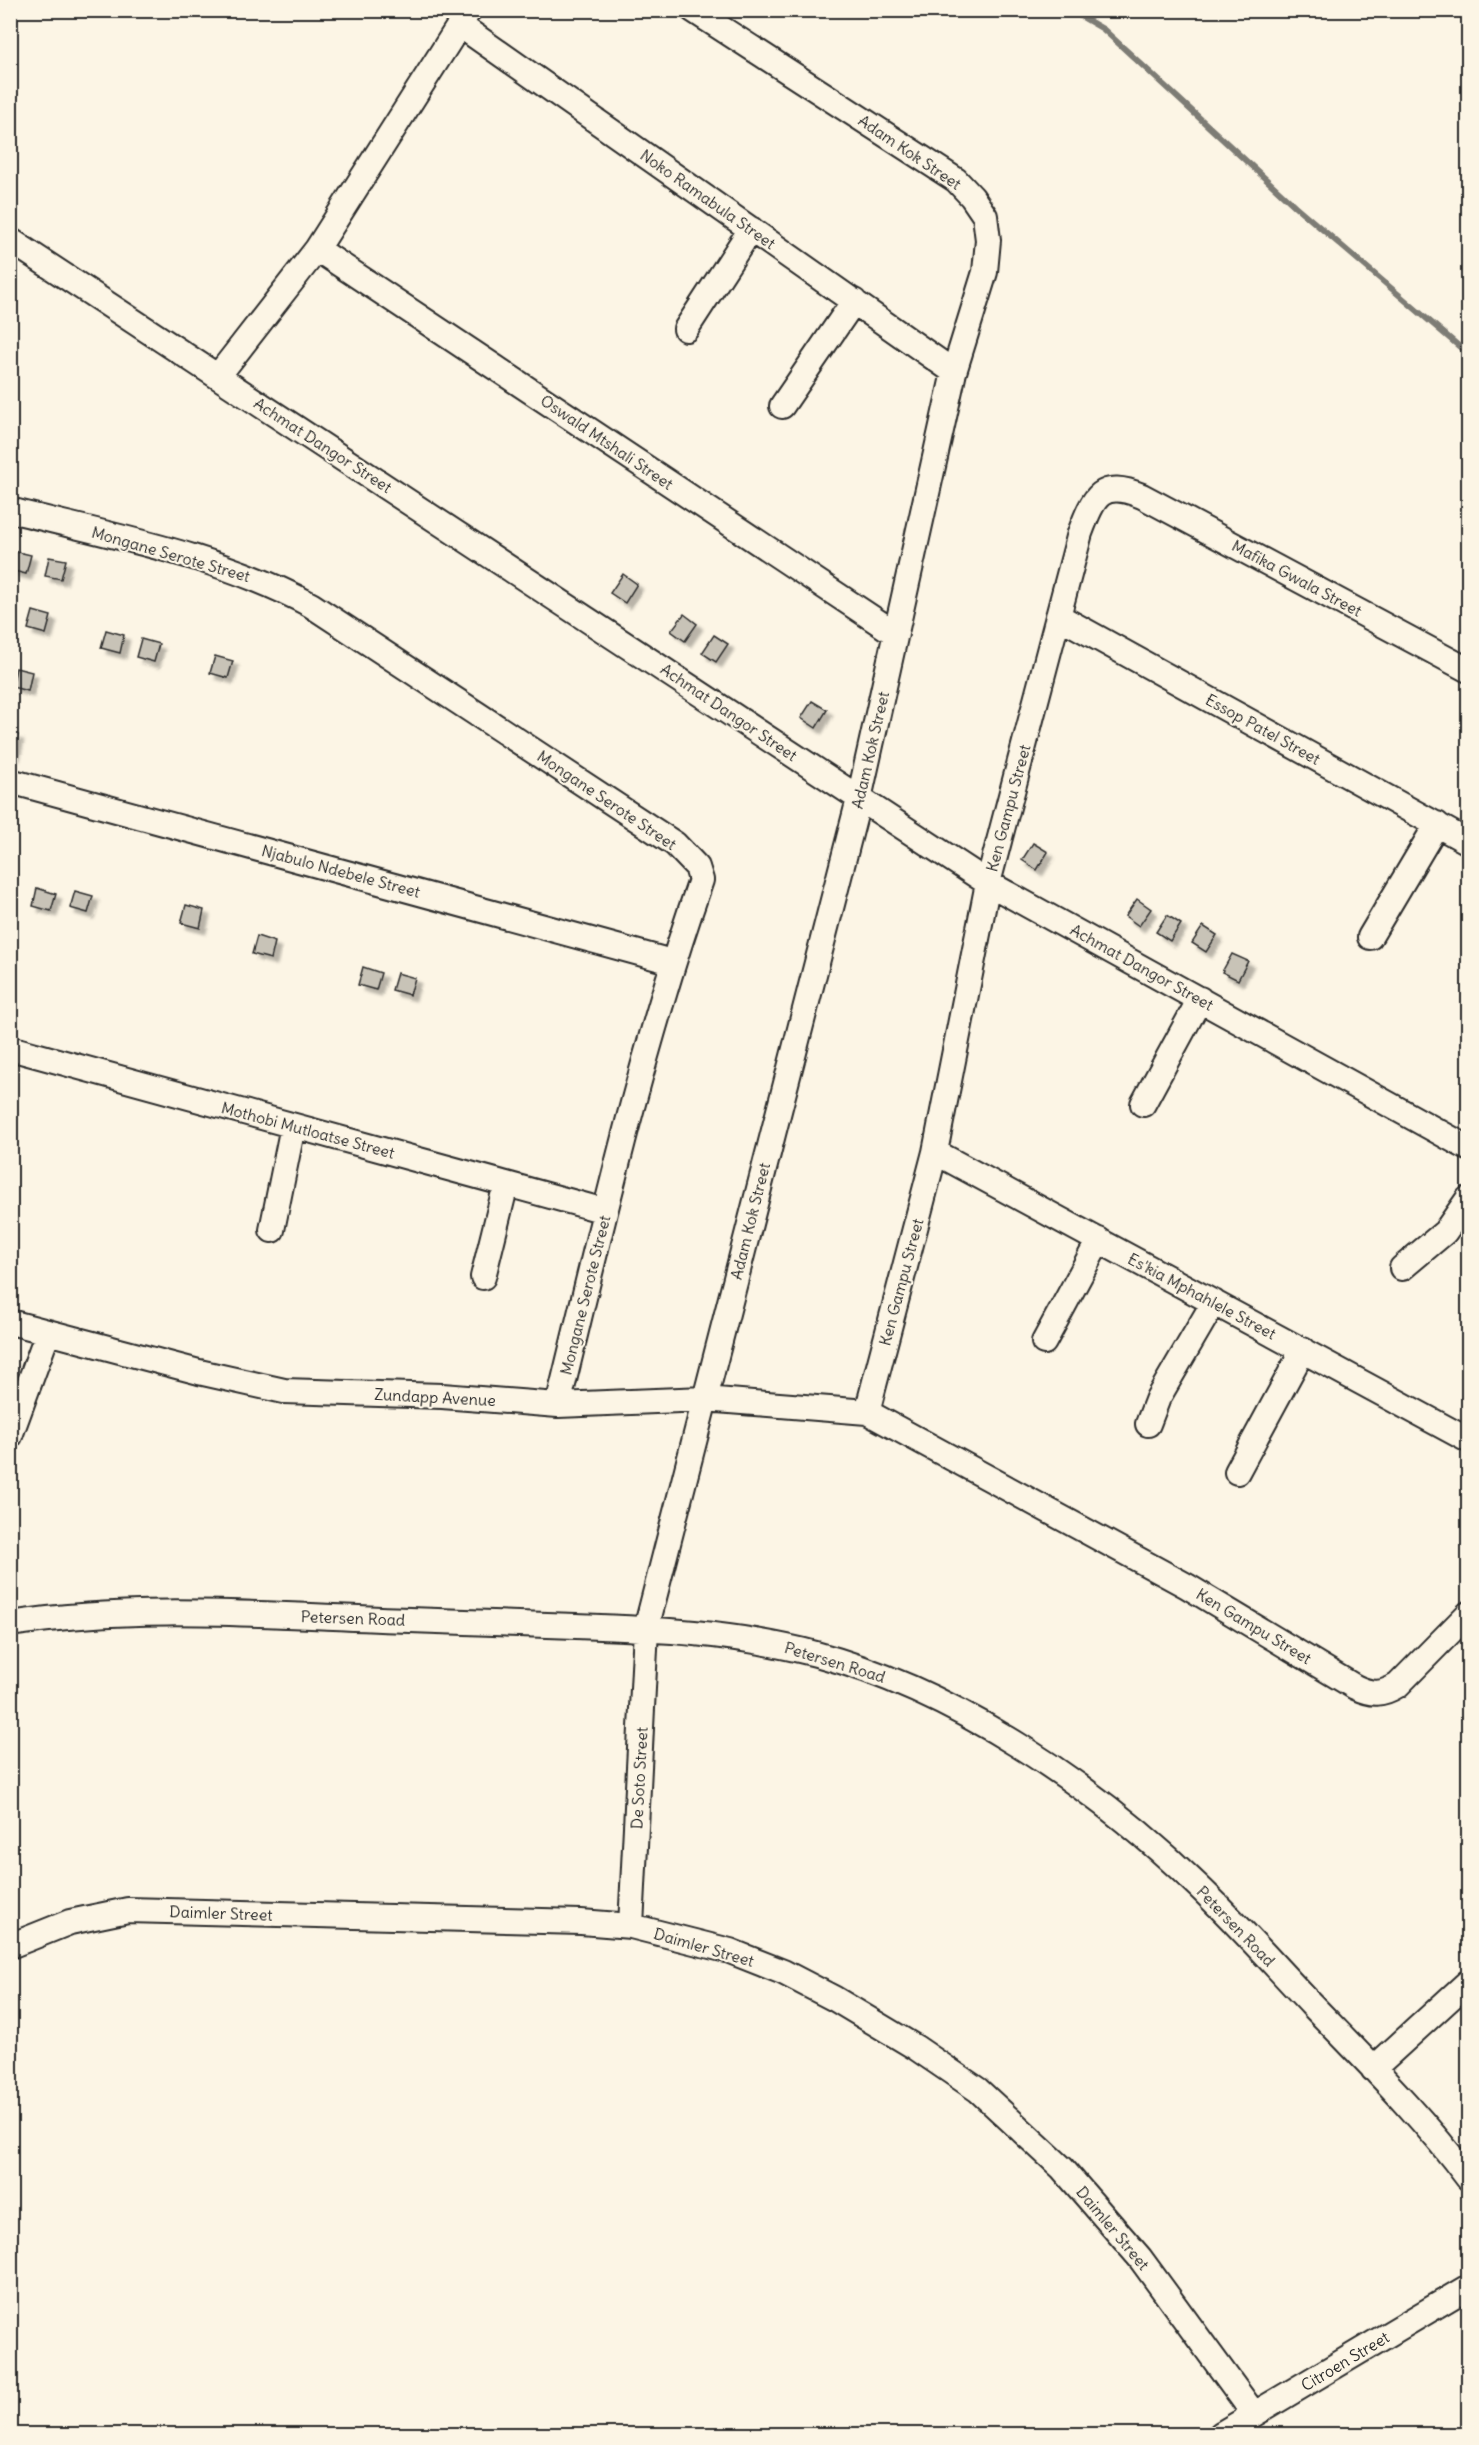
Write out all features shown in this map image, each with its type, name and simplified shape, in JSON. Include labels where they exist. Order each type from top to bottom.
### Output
[{"type":"street","name":"Adam Kok Street","points":[[646,1629],[859,799],[954,372],[986,272],[988,240],[985,216],[972,196],[956,180],[693,10]]},
{"type":"street","name":"Noko Ramabula Street","points":[[465,18],[751,229],[954,372]]},
{"type":"street","points":[[219,376],[317,249],[465,18]]},
{"type":"street","points":[[686,329],[751,229]]},
{"type":"street","name":"Achmat Dangor Street","points":[[10,240],[988,883],[1468,1148]]},
{"type":"street","name":"Oswald Mtshali Street","points":[[317,249],[896,634]]},
{"type":"street","points":[[782,406],[854,301]]},
{"type":"street","name":"Ken Gampu Street","points":[[1124,488],[1110,488],[1100,495],[1087,513],[1080,533],[988,883],[935,1152],[867,1412],[1187,1586],[1365,1691],[1376,1694],[1398,1685],[1468,1614]]},
{"type":"street","name":"Mafika Gwala Street","points":[[1124,488],[1468,669]]},
{"type":"street","name":"Mongane Serote Street","points":[[10,510],[228,567],[276,586],[312,605],[675,844],[697,867],[701,880],[672,962],[605,1211],[558,1405]]},
{"type":"street","name":"Essop Patel Street","points":[[1058,616],[1468,842]]},
{"type":"street","name":"Njabulo Ndebele Street","points":[[10,781],[672,962]]},
{"type":"street","points":[[1370,938],[1437,824]]},
{"type":"street","points":[[1143,1104],[1200,999]]},
{"type":"street","name":"Mothobi Mutloatse Street","points":[[10,1048],[605,1211]]},
{"type":"street","points":[[272,1230],[293,1126]]},
{"type":"street","name":"Es'kia Mphahlele Street","points":[[935,1152],[1468,1440]]},
{"type":"street","points":[[483,1277],[506,1184]]},
{"type":"street","points":[[1402,1268],[1445,1232],[1468,1199]]},
{"type":"street","points":[[1044,1341],[1099,1240]]},
{"type":"street","points":[[1148,1424],[1158,1398],[1214,1302]]},
{"type":"street","name":"Zundapp Avenue","points":[[10,1322],[210,1375],[284,1391],[442,1396],[558,1405],[704,1400],[867,1412]]},
{"type":"street","points":[[10,1436],[48,1332]]},
{"type":"street","points":[[1237,1472],[1303,1350]]},
{"type":"street","name":"Petersen Road","points":[[10,1624],[59,1616],[186,1612],[646,1629],[731,1636],[814,1653],[893,1679],[985,1726],[1041,1760],[1127,1823],[1194,1882],[1373,2068],[1468,2178]]},
{"type":"street","name":"De Soto Street","points":[[631,1926],[646,1629]]},
{"type":"street","name":"Daimler Street","points":[[10,1947],[70,1922],[128,1910],[580,1922],[631,1926],[730,1951],[783,1972],[865,2017],[915,2047],[978,2090],[1062,2168],[1140,2258],[1254,2414]]},
{"type":"street","points":[[1373,2068],[1468,1982]]},
{"type":"street","name":"Citroen Street","points":[[1221,2434],[1468,2287]]},
{"type":"building","points":[[14,551],[31,555],[26,574],[10,570]]},
{"type":"building","points":[[49,557],[66,560],[61,579],[45,576]]},
{"type":"building","points":[[623,574],[637,584],[625,603],[610,593]]},
{"type":"building","points":[[33,611],[51,616],[46,634],[28,629]]},
{"type":"building","points":[[684,614],[697,624],[685,641],[671,631]]},
{"type":"building","points":[[106,630],[124,635],[120,653],[101,648]]},
{"type":"building","points":[[714,635],[728,644],[716,662],[702,653]]},
{"type":"building","points":[[141,639],[159,644],[154,662],[136,657]]},
{"type":"building","points":[[215,656],[233,661],[228,678],[210,673]]},
{"type":"building","points":[[16,668],[32,672],[28,691],[12,687]]},
{"type":"building","points":[[812,701],[827,710],[816,728],[801,718]]},
{"type":"building","points":[[10,734],[18,735],[14,755],[10,754]]},
{"type":"building","points":[[1033,843],[1048,852],[1037,870],[1022,860]]},
{"type":"building","points":[[37,888],[56,894],[51,911],[33,906]]},
{"type":"building","points":[[75,891],[93,896],[88,913],[70,908]]},
{"type":"building","points":[[1137,899],[1151,909],[1139,926],[1125,916]]},
{"type":"building","points":[[186,905],[204,910],[200,928],[181,923]]},
{"type":"building","points":[[1167,915],[1181,924],[1170,941],[1156,932]]},
{"type":"building","points":[[1203,926],[1217,935],[1206,952],[1192,943]]},
{"type":"building","points":[[257,936],[275,942],[271,959],[252,954]]},
{"type":"building","points":[[1232,954],[1248,961],[1238,980],[1222,972]]},
{"type":"building","points":[[363,967],[381,973],[376,990],[358,985]]},
{"type":"building","points":[[397,973],[415,978],[410,995],[392,990]]},
{"type":"waterway","points":[[1070,10],[1103,29],[1295,206],[1468,354]]}]
